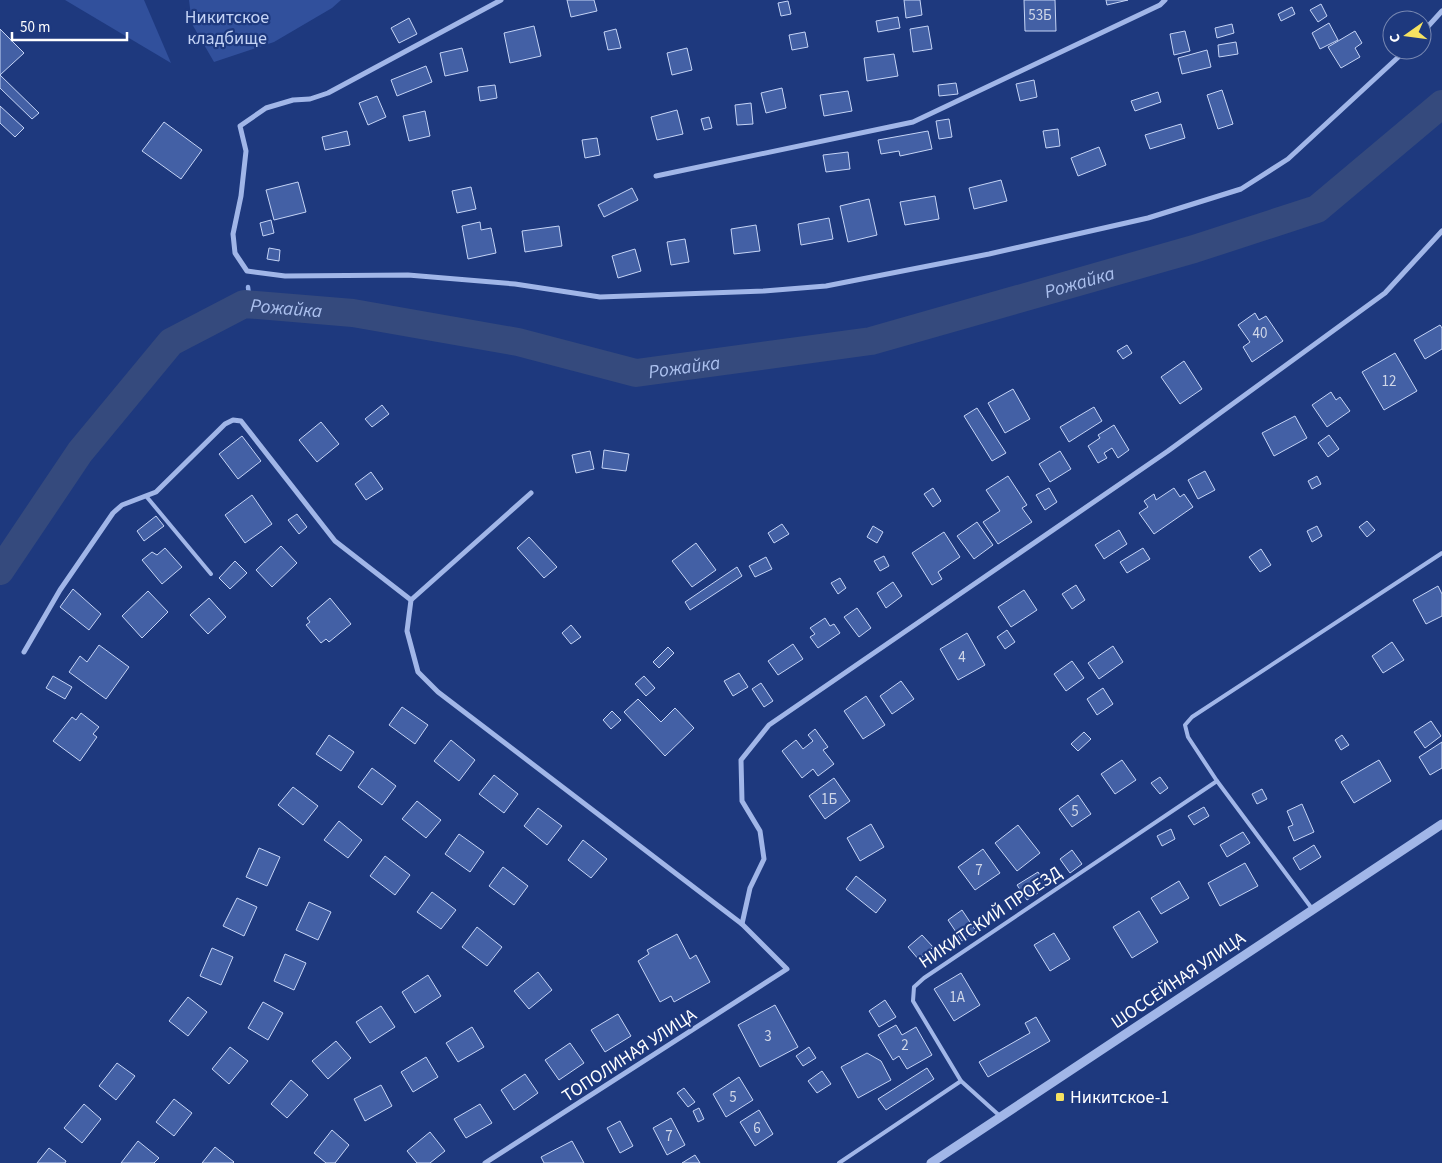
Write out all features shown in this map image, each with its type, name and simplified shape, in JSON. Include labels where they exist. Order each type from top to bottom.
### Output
[{"type":"street","points":[[501,0],[328,93],[310,99],[294,100],[266,108],[240,126],[246,151],[233,234],[235,253],[247,271],[285,276],[408,275],[515,284],[600,297],[764,291],[826,286],[989,254],[1139,220],[1240,188],[1288,159],[1395,60]]},
{"type":"street","points":[[656,176],[913,122],[1160,5],[1165,0]]},
{"type":"street","points":[[1432,22],[1442,11]]},
{"type":"street","points":[[531,493],[411,600],[407,631],[418,672],[438,692],[742,924],[750,888],[764,859],[760,832],[742,800],[741,760],[769,725],[1168,451],[1385,293],[1442,232]]},
{"type":"street","points":[[24,652],[60,590],[113,513],[122,505],[156,492],[225,424],[233,420],[241,421],[335,542],[411,600]]},
{"type":"street","name":"ШОССЕЙНАЯ УЛИЦА","points":[[932,1163],[1442,824]]},
{"type":"street","name":"ТОПОЛИНАЯ УЛИЦА","points":[[485,1163],[787,969],[742,924]]},
{"type":"lane","points":[[146,496],[211,574]]},
{"type":"lane","points":[[1313,910],[1217,781],[1188,737],[1185,725],[1192,717],[1442,553]]},
{"type":"lane","name":"НИКИТСКИЙ ПРОЕЗД","points":[[1001,1117],[961,1081],[913,1001],[914,987],[924,978],[1217,781]]},
{"type":"lane","points":[[838,1163],[961,1081]]},
{"type":"green space","points":[[65,0],[144,0],[171,63]]},
{"type":"green space","name":"Никитское кладбище","points":[[189,0],[341,0],[332,8],[274,42],[214,62],[192,24]]},
{"type":"building","points":[[567,0],[594,0],[597,11],[571,17]]},
{"type":"building","points":[[904,0],[920,0],[922,15],[906,18]]},
{"type":"building","points":[[1024,0],[1055,0],[1056,31],[1025,31]]},
{"type":"building","points":[[1106,0],[1128,0],[1107,5]]},
{"type":"building","points":[[788,1],[791,14],[781,16],[778,3]]},
{"type":"building","points":[[1321,4],[1327,16],[1318,22],[1310,10]]},
{"type":"building","points":[[1292,7],[1295,14],[1281,21],[1278,14]]},
{"type":"building","points":[[898,17],[900,28],[878,32],[876,21]]},
{"type":"building","points":[[409,18],[417,34],[399,43],[391,28]]},
{"type":"building","points":[[1329,23],[1338,40],[1320,49],[1312,33]]},
{"type":"building","points":[[1232,24],[1234,33],[1217,38],[1215,28]]},
{"type":"building","points":[[534,26],[541,56],[510,63],[504,33]]},
{"type":"building","points":[[928,26],[932,49],[913,52],[910,29]]},
{"type":"building","points":[[0,29],[24,53],[0,75]]},
{"type":"building","points":[[616,29],[621,48],[608,50],[604,32]]},
{"type":"building","points":[[1185,31],[1190,51],[1174,55],[1170,34]]},
{"type":"building","points":[[1355,31],[1362,43],[1355,48],[1360,57],[1341,68],[1328,47]]},
{"type":"building","points":[[805,32],[808,47],[792,50],[789,35]]},
{"type":"building","points":[[1236,42],[1238,54],[1219,57],[1218,45]]},
{"type":"building","points":[[462,48],[468,71],[445,76],[440,53]]},
{"type":"building","points":[[687,48],[692,70],[672,75],[667,53]]},
{"type":"building","points":[[1207,50],[1211,67],[1182,74],[1178,58]]},
{"type":"building","points":[[894,54],[898,76],[867,81],[864,58]]},
{"type":"building","points":[[426,66],[432,82],[397,96],[391,80]]},
{"type":"building","points":[[0,75],[39,113],[32,119],[0,88]]},
{"type":"building","points":[[1034,80],[1037,97],[1020,101],[1016,84]]},
{"type":"building","points":[[956,83],[958,94],[939,96],[938,85]]},
{"type":"building","points":[[495,85],[497,98],[480,101],[478,87]]},
{"type":"building","points":[[782,88],[786,108],[766,113],[761,93]]},
{"type":"building","points":[[1222,90],[1233,124],[1218,129],[1207,95]]},
{"type":"building","points":[[848,91],[852,111],[824,116],[820,95]]},
{"type":"building","points":[[1158,92],[1161,102],[1135,111],[1131,101]]},
{"type":"building","points":[[377,96],[386,117],[368,125],[359,103]]},
{"type":"building","points":[[751,103],[753,124],[737,125],[735,105]]},
{"type":"building","points":[[0,106],[24,128],[15,137],[0,123]]},
{"type":"building","points":[[677,110],[683,134],[657,140],[651,117]]},
{"type":"building","points":[[425,111],[430,136],[409,141],[403,116]]},
{"type":"building","points":[[709,117],[712,128],[704,130],[701,119]]},
{"type":"building","points":[[949,119],[952,137],[939,139],[936,121]]},
{"type":"building","points":[[164,122],[202,150],[181,179],[142,151]]},
{"type":"building","points":[[1181,124],[1185,138],[1150,149],[1145,135]]},
{"type":"building","points":[[1058,129],[1060,146],[1046,148],[1043,131]]},
{"type":"building","points":[[347,131],[350,145],[325,150],[322,137]]},
{"type":"building","points":[[928,131],[932,149],[900,156],[899,151],[881,154],[878,140]]},
{"type":"building","points":[[597,138],[600,155],[585,158],[582,140]]},
{"type":"building","points":[[1099,147],[1106,165],[1078,176],[1071,158]]},
{"type":"building","points":[[848,152],[850,169],[826,172],[823,155]]},
{"type":"building","points":[[1001,180],[1007,201],[974,209],[969,188]]},
{"type":"building","points":[[298,182],[306,212],[274,220],[266,190]]},
{"type":"building","points":[[471,187],[476,209],[457,213],[452,191]]},
{"type":"building","points":[[632,188],[638,200],[604,217],[598,205]]},
{"type":"building","points":[[935,196],[939,219],[905,225],[900,202]]},
{"type":"building","points":[[869,199],[877,235],[848,242],[840,206]]},
{"type":"building","points":[[829,218],[833,239],[801,245],[798,224]]},
{"type":"building","points":[[271,220],[274,233],[263,236],[260,223]]},
{"type":"building","points":[[480,222],[481,230],[491,228],[496,253],[468,259],[462,226]]},
{"type":"building","points":[[756,225],[760,251],[734,254],[731,229]]},
{"type":"building","points":[[559,226],[562,246],[525,252],[522,231]]},
{"type":"building","points":[[685,239],[689,262],[671,265],[667,242]]},
{"type":"building","points":[[269,248],[280,250],[279,261],[267,259]]},
{"type":"building","points":[[635,249],[641,271],[618,278],[612,256]]},
{"type":"building","points":[[1255,313],[1259,320],[1266,316],[1283,341],[1252,362],[1243,347],[1250,342],[1238,325]]},
{"type":"building","points":[[1440,325],[1442,328],[1442,349],[1425,359],[1414,340]]},
{"type":"building","points":[[1127,345],[1132,353],[1123,359],[1117,351]]},
{"type":"building","points":[[1395,353],[1417,391],[1384,410],[1362,372]]},
{"type":"building","points":[[1184,361],[1202,389],[1180,404],[1161,377]]},
{"type":"building","points":[[1013,389],[1030,419],[1005,433],[988,403]]},
{"type":"building","points":[[1331,392],[1336,400],[1340,397],[1350,411],[1327,427],[1312,405]]},
{"type":"building","points":[[382,405],[389,414],[372,427],[365,419]]},
{"type":"building","points":[[1094,407],[1102,421],[1069,442],[1060,427]]},
{"type":"building","points":[[977,408],[1006,453],[992,461],[964,416]]},
{"type":"building","points":[[1295,416],[1307,438],[1274,456],[1262,433]]},
{"type":"building","points":[[321,422],[339,444],[317,462],[299,440]]},
{"type":"building","points":[[1114,425],[1129,450],[1118,458],[1112,448],[1104,453],[1107,458],[1098,463],[1088,446],[1100,438],[1098,435]]},
{"type":"building","points":[[1329,435],[1339,449],[1328,457],[1318,443]]},
{"type":"building","points":[[242,436],[261,461],[238,479],[219,454]]},
{"type":"building","points":[[604,450],[629,454],[626,471],[602,468]]},
{"type":"building","points":[[590,451],[594,469],[576,473],[572,455]]},
{"type":"building","points":[[1060,451],[1071,469],[1050,482],[1039,464]]},
{"type":"building","points":[[1205,471],[1215,490],[1198,499],[1188,480]]},
{"type":"building","points":[[371,472],[383,489],[366,500],[355,484]]},
{"type":"building","points":[[1008,476],[1027,505],[1022,508],[1032,522],[998,544],[983,522],[1000,511],[986,490]]},
{"type":"building","points":[[1317,476],[1321,484],[1312,489],[1308,481]]},
{"type":"building","points":[[933,488],[941,501],[933,507],[924,494]]},
{"type":"building","points":[[1049,488],[1057,502],[1045,510],[1036,495]]},
{"type":"building","points":[[1174,488],[1180,497],[1184,494],[1193,507],[1154,534],[1139,513],[1148,507],[1144,501],[1154,494],[1156,500]]},
{"type":"building","points":[[252,495],[272,524],[245,543],[225,515]]},
{"type":"building","points":[[297,514],[307,527],[299,534],[288,520]]},
{"type":"building","points":[[156,516],[164,526],[144,541],[137,531]]},
{"type":"building","points":[[1367,521],[1375,530],[1367,537],[1359,527]]},
{"type":"building","points":[[977,522],[993,545],[974,559],[957,536]]},
{"type":"building","points":[[782,524],[789,534],[774,543],[768,533]]},
{"type":"building","points":[[873,526],[883,532],[877,543],[867,537]]},
{"type":"building","points":[[1317,526],[1322,536],[1312,542],[1307,531]]},
{"type":"building","points":[[1119,530],[1127,544],[1104,559],[1095,545]]},
{"type":"building","points":[[944,532],[960,557],[938,572],[942,579],[932,585],[912,553]]},
{"type":"building","points":[[529,537],[557,567],[544,578],[517,548]]},
{"type":"building","points":[[696,543],[716,570],[692,587],[672,561]]},
{"type":"building","points":[[281,546],[297,563],[272,587],[256,570]]},
{"type":"building","points":[[165,548],[182,567],[162,584],[142,560],[152,552],[157,555]]},
{"type":"building","points":[[1143,548],[1150,559],[1127,573],[1120,562]]},
{"type":"building","points":[[1261,549],[1271,565],[1260,572],[1249,557]]},
{"type":"building","points":[[884,556],[889,566],[880,571],[874,561]]},
{"type":"building","points":[[766,557],[772,569],[755,577],[749,566]]},
{"type":"building","points":[[235,561],[247,573],[230,589],[219,578]]},
{"type":"building","points":[[737,567],[742,576],[690,610],[685,602]]},
{"type":"building","points":[[840,578],[846,588],[838,594],[831,583]]},
{"type":"building","points":[[893,582],[902,596],[886,608],[877,593]]},
{"type":"building","points":[[1076,585],[1085,600],[1072,609],[1062,594]]},
{"type":"building","points":[[1438,586],[1442,594],[1442,616],[1426,624],[1413,600]]},
{"type":"building","points":[[73,589],[101,614],[89,630],[60,607]]},
{"type":"building","points":[[1024,590],[1037,610],[1011,627],[998,607]]},
{"type":"building","points":[[148,591],[168,612],[142,638],[122,616]]},
{"type":"building","points":[[209,598],[226,617],[208,634],[190,615]]},
{"type":"building","points":[[330,598],[351,624],[329,642],[326,639],[321,643],[306,625],[310,622],[307,618]]},
{"type":"building","points":[[857,608],[871,628],[859,637],[844,617]]},
{"type":"building","points":[[825,618],[830,626],[834,624],[840,633],[818,648],[810,637],[815,634],[810,628]]},
{"type":"building","points":[[571,625],[581,637],[571,644],[562,633]]},
{"type":"building","points":[[1007,630],[1015,642],[1005,649],[997,637]]},
{"type":"building","points":[[967,633],[985,665],[958,680],[940,649]]},
{"type":"building","points":[[1392,642],[1404,660],[1383,673],[1372,656]]},
{"type":"building","points":[[793,644],[803,659],[778,675],[768,661]]},
{"type":"building","points":[[99,645],[129,667],[106,699],[69,672],[80,656],[87,662]]},
{"type":"building","points":[[1113,646],[1123,662],[1099,679],[1088,663]]},
{"type":"building","points":[[668,647],[674,653],[659,668],[653,662]]},
{"type":"building","points":[[1072,661],[1084,678],[1066,691],[1054,674]]},
{"type":"building","points":[[739,673],[748,687],[733,696],[724,681]]},
{"type":"building","points":[[53,676],[72,687],[65,699],[46,688]]},
{"type":"building","points":[[644,676],[655,688],[646,696],[635,684]]},
{"type":"building","points":[[901,681],[914,699],[892,714],[880,696]]},
{"type":"building","points":[[761,683],[773,701],[764,707],[752,689]]},
{"type":"building","points":[[1103,688],[1113,704],[1097,715],[1087,699]]},
{"type":"building","points":[[866,696],[885,725],[863,739],[844,711]]},
{"type":"building","points":[[638,699],[661,722],[675,708],[694,728],[665,756],[624,712]]},
{"type":"building","points":[[402,707],[428,725],[415,744],[389,725]]},
{"type":"building","points":[[612,711],[621,720],[611,729],[603,720]]},
{"type":"building","points":[[81,713],[99,727],[93,734],[97,737],[80,761],[53,741],[72,717],[76,720]]},
{"type":"building","points":[[1431,721],[1441,736],[1425,748],[1414,732]]},
{"type":"building","points":[[815,729],[828,747],[823,750],[834,764],[818,776],[813,769],[802,778],[782,751],[796,740],[803,749],[813,741],[808,735]]},
{"type":"building","points":[[1084,732],[1091,739],[1078,751],[1071,744]]},
{"type":"building","points":[[329,735],[354,752],[341,771],[316,754]]},
{"type":"building","points":[[1342,735],[1349,745],[1341,750],[1335,740]]},
{"type":"building","points":[[451,740],[475,760],[459,781],[434,761]]},
{"type":"building","points":[[1442,742],[1442,768],[1430,775],[1419,757]]},
{"type":"building","points":[[1122,760],[1136,780],[1115,794],[1101,774]]},
{"type":"building","points":[[1379,760],[1391,781],[1354,803],[1341,782]]},
{"type":"building","points":[[372,768],[396,786],[382,805],[358,787]]},
{"type":"building","points":[[494,775],[518,794],[504,813],[479,794]]},
{"type":"building","points":[[1160,777],[1168,788],[1160,794],[1151,783]]},
{"type":"building","points":[[834,778],[850,801],[825,819],[809,796]]},
{"type":"building","points":[[293,787],[318,806],[303,825],[278,805]]},
{"type":"building","points":[[1262,789],[1267,799],[1257,804],[1252,794]]},
{"type":"building","points":[[1078,795],[1091,814],[1072,827],[1059,809]]},
{"type":"building","points":[[417,801],[441,820],[426,838],[402,819]]},
{"type":"building","points":[[1302,804],[1314,832],[1294,841],[1288,827],[1293,825],[1287,811]]},
{"type":"building","points":[[1204,807],[1209,816],[1194,825],[1188,816]]},
{"type":"building","points":[[538,808],[562,826],[547,845],[524,826]]},
{"type":"building","points":[[339,821],[362,840],[348,858],[324,840]]},
{"type":"building","points":[[871,824],[884,847],[860,861],[847,838]]},
{"type":"building","points":[[1018,825],[1040,853],[1017,871],[995,843]]},
{"type":"building","points":[[1171,829],[1175,839],[1162,846],[1157,836]]},
{"type":"building","points":[[1243,832],[1250,843],[1227,857],[1220,845]]},
{"type":"building","points":[[459,834],[484,852],[470,872],[445,854]]},
{"type":"building","points":[[583,840],[607,859],[591,878],[568,860]]},
{"type":"building","points":[[1314,845],[1321,857],[1300,870],[1293,858]]},
{"type":"building","points":[[259,848],[280,857],[267,886],[246,877]]},
{"type":"building","points":[[983,849],[1000,873],[975,890],[958,867]]},
{"type":"building","points":[[1072,850],[1082,864],[1070,873],[1060,859]]},
{"type":"building","points":[[385,856],[410,875],[395,895],[370,876]]},
{"type":"building","points":[[1245,863],[1258,886],[1220,906],[1208,883]]},
{"type":"building","points":[[503,867],[528,886],[514,905],[489,886]]},
{"type":"building","points":[[1038,872],[1047,887],[1027,900],[1017,885]]},
{"type":"building","points":[[856,876],[886,900],[876,913],[846,889]]},
{"type":"building","points":[[1179,881],[1189,898],[1161,914],[1151,898]]},
{"type":"building","points":[[432,892],[456,910],[441,929],[417,912]]},
{"type":"building","points":[[237,898],[257,907],[244,936],[223,926]]},
{"type":"building","points":[[309,902],[331,912],[318,940],[296,930]]},
{"type":"building","points":[[962,910],[976,931],[962,941],[948,920]]},
{"type":"building","points":[[1139,911],[1158,942],[1132,958],[1113,927]]},
{"type":"building","points":[[477,927],[502,947],[487,966],[462,947]]},
{"type":"building","points":[[1054,933],[1070,959],[1050,971],[1034,945]]},
{"type":"building","points":[[677,934],[690,959],[696,955],[710,982],[674,1002],[671,996],[660,1002],[638,961],[649,954],[647,950]]},
{"type":"building","points":[[922,935],[933,947],[919,960],[908,947]]},
{"type":"building","points":[[212,948],[233,957],[221,985],[200,976]]},
{"type":"building","points":[[285,954],[306,963],[294,990],[274,981]]},
{"type":"building","points":[[538,972],[552,990],[529,1009],[514,991]]},
{"type":"building","points":[[961,973],[980,1005],[954,1021],[934,989]]},
{"type":"building","points":[[428,975],[441,996],[415,1013],[402,992]]},
{"type":"building","points":[[188,997],[207,1012],[188,1036],[169,1021]]},
{"type":"building","points":[[885,1000],[896,1017],[879,1027],[869,1011]]},
{"type":"building","points":[[263,1002],[283,1013],[268,1040],[248,1028]]},
{"type":"building","points":[[775,1005],[798,1047],[760,1067],[738,1025]]},
{"type":"building","points":[[381,1006],[395,1027],[370,1043],[356,1022]]},
{"type":"building","points":[[618,1014],[631,1036],[605,1052],[591,1030]]},
{"type":"building","points":[[1036,1017],[1050,1041],[988,1077],[979,1062],[1030,1033],[1025,1023]]},
{"type":"building","points":[[896,1025],[902,1035],[916,1027],[932,1055],[907,1069],[899,1056],[893,1060],[878,1035]]},
{"type":"building","points":[[472,1027],[484,1047],[458,1062],[446,1043]]},
{"type":"building","points":[[336,1041],[351,1058],[328,1079],[312,1061]]},
{"type":"building","points":[[570,1043],[584,1063],[559,1080],[545,1060]]},
{"type":"building","points":[[230,1047],[248,1061],[229,1084],[212,1069]]},
{"type":"building","points":[[809,1047],[816,1058],[803,1066],[796,1056]]},
{"type":"building","points":[[867,1053],[881,1061],[891,1080],[858,1098],[841,1067]]},
{"type":"building","points":[[426,1057],[438,1077],[413,1092],[401,1072]]},
{"type":"building","points":[[117,1063],[135,1076],[116,1100],[99,1086]]},
{"type":"building","points":[[927,1068],[934,1079],[886,1110],[878,1099]]},
{"type":"building","points":[[822,1071],[831,1084],[817,1093],[808,1081]]},
{"type":"building","points":[[525,1074],[538,1093],[514,1110],[501,1090]]},
{"type":"building","points":[[739,1077],[753,1100],[726,1117],[713,1094]]},
{"type":"building","points":[[291,1080],[308,1095],[287,1118],[271,1104]]},
{"type":"building","points":[[381,1085],[392,1106],[365,1121],[354,1099]]},
{"type":"building","points":[[684,1088],[695,1102],[688,1107],[677,1093]]},
{"type":"building","points":[[174,1099],[192,1113],[174,1136],[156,1122]]},
{"type":"building","points":[[84,1104],[101,1119],[82,1143],[64,1128]]},
{"type":"building","points":[[480,1104],[492,1123],[466,1138],[454,1119]]},
{"type":"building","points":[[699,1108],[704,1119],[698,1122],[693,1111]]},
{"type":"building","points":[[759,1110],[773,1134],[755,1146],[740,1122]]},
{"type":"building","points":[[671,1118],[685,1145],[667,1155],[653,1128]]},
{"type":"building","points":[[620,1121],[633,1146],[620,1153],[607,1128]]},
{"type":"building","points":[[332,1130],[349,1145],[335,1163],[326,1163],[314,1153]]},
{"type":"building","points":[[430,1132],[445,1151],[430,1163],[417,1163],[407,1151]]},
{"type":"building","points":[[138,1141],[159,1158],[154,1163],[121,1163]]},
{"type":"building","points":[[572,1141],[584,1163],[544,1163],[541,1157]]},
{"type":"building","points":[[215,1147],[234,1162],[202,1163]]},
{"type":"building","points":[[49,1148],[66,1161],[65,1163],[37,1163]]},
{"type":"building","points":[[695,1155],[700,1163],[682,1163]]},
{"type":"waterway","name":"Рожайка","points":[[0,571],[80,452],[171,342],[244,304],[353,313],[518,342],[636,373],[871,341],[1194,249],[1317,209],[1442,104]]},
{"type":"waterway","points":[[244,304],[249,296],[248,287]]},
{"type":"place","name":"Никитское-1","points":[[1060,1097]]}]
